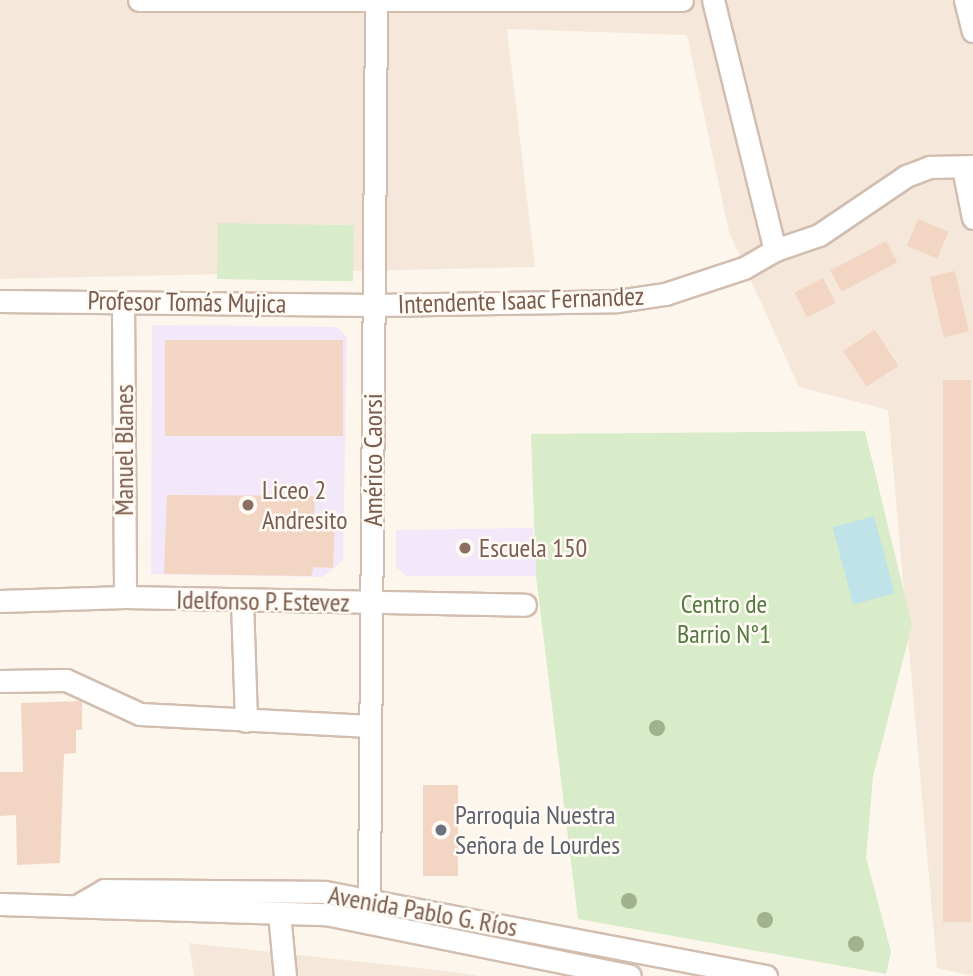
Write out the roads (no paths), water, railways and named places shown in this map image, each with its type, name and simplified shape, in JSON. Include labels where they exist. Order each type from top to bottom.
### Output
[{"type":"street","points":[[139,0],[682,0]]},
{"type":"street","points":[[713,0],[775,250]]},
{"type":"street","points":[[965,0],[973,31]]},
{"type":"street","name":"Américo Caorsi","points":[[364,920],[369,897],[376,1]]},
{"type":"street","name":"Intendente Isaac Fernandez","points":[[374,305],[617,301],[665,294],[744,268],[775,250],[819,235],[906,176],[930,167],[968,167]]},
{"type":"street","points":[[968,167],[973,218]]},
{"type":"street","name":"Profesor Tomás Mujica","points":[[0,301],[374,305]]},
{"type":"street","name":"Manuel Blanes","points":[[123,302],[125,597]]},
{"type":"street","name":"Idelfonso P. Estevez","points":[[0,601],[125,597],[525,605]]},
{"type":"street","points":[[242,601],[246,721]]},
{"type":"street","points":[[0,681],[66,680],[140,714],[370,726]]},
{"type":"street","name":"Avenida Pablo G. Ríos","points":[[80,904],[104,890],[281,890],[369,897],[766,976]]},
{"type":"street","name":"Avenida Pablo G. Ríos","points":[[0,904],[80,904],[102,911],[279,913],[364,920],[561,970],[630,976]]},
{"type":"street","points":[[279,913],[285,976]]},
{"type":"street","points":[[561,970],[568,937]]},
{"type":"water","points":[[874,516],[895,593],[853,604],[832,527]]},
{"type":"place","name":"Liceo 2 Andresito","points":[[248,505]]},
{"type":"place","name":"Escuela 150","points":[[465,548]]},
{"type":"place","name":"Parroquia Nuestra Señora de Lourdes","points":[[441,830]]},
{"type":"park label","name":"Centro de Barrio N°1","points":[[724,619]]}]
